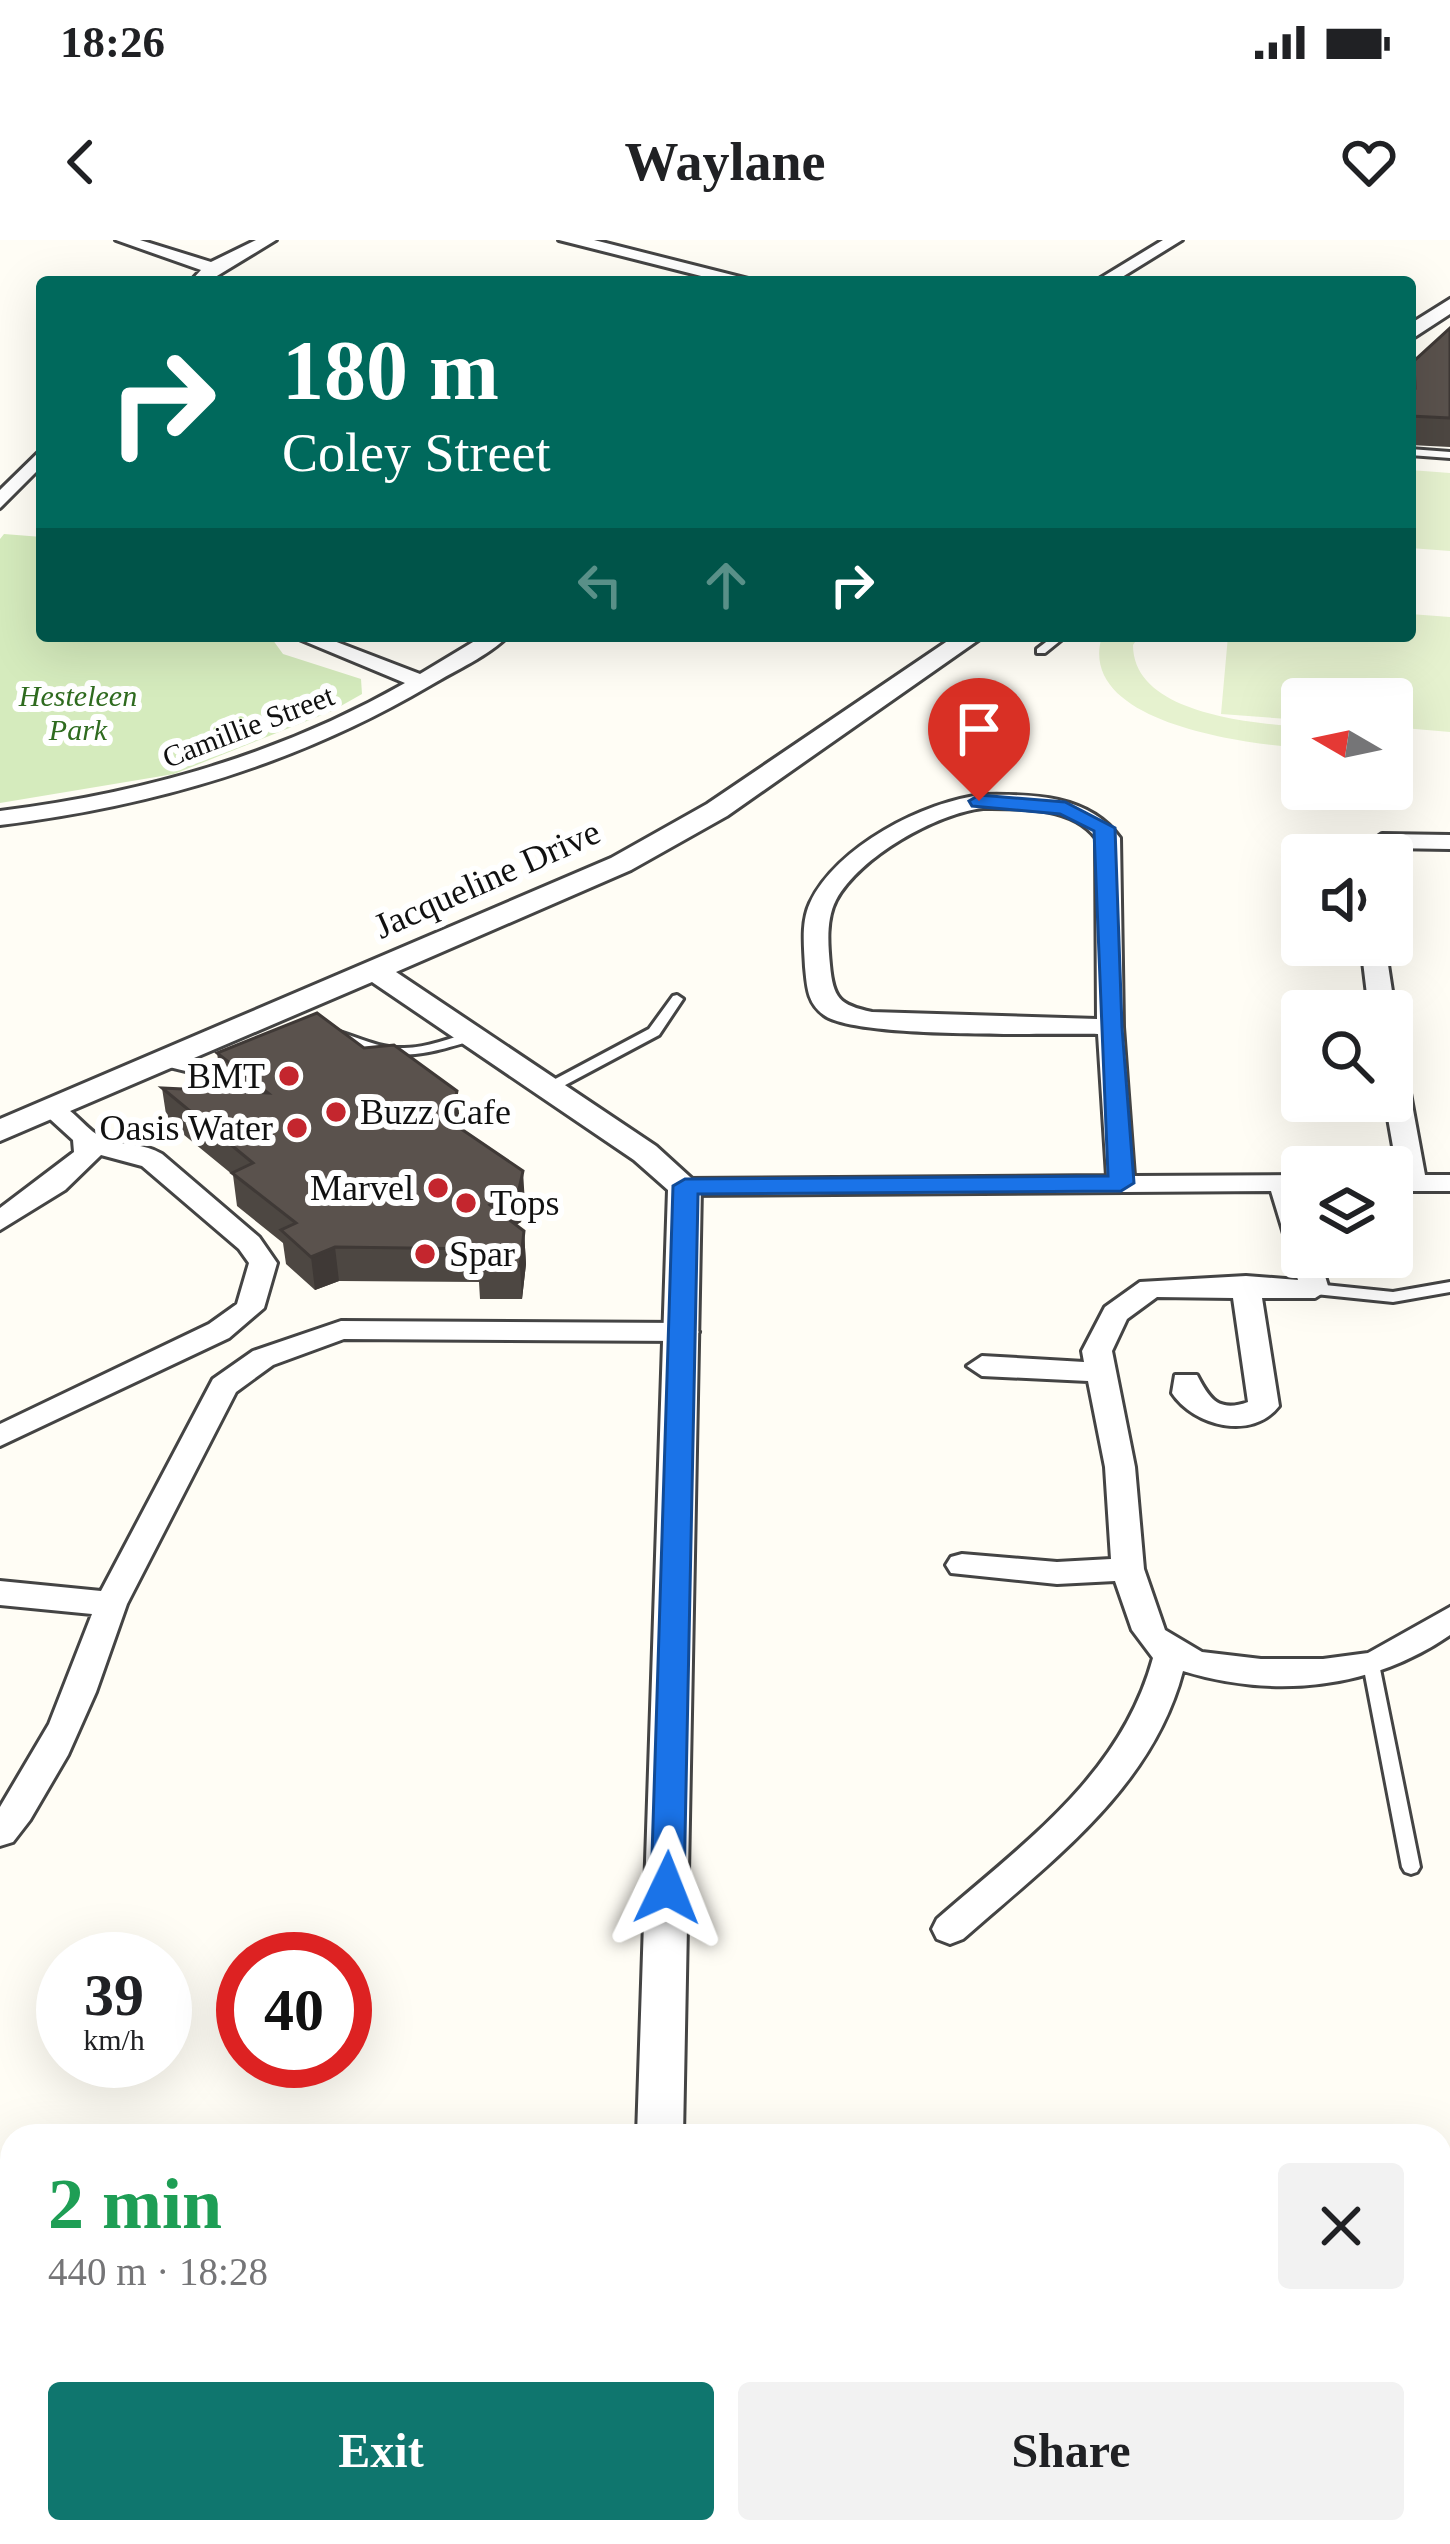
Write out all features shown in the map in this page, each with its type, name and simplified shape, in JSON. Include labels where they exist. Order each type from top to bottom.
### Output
[{"type":"street","points":[[124,240],[212,268]]},
{"type":"street","points":[[204,276],[268,240]]},
{"type":"street","points":[[569,240],[724,276]]},
{"type":"street","points":[[1112,276],[1174,240]]},
{"type":"street","points":[[1416,330],[1450,305]]},
{"type":"street","points":[[0,502],[36,462]]},
{"type":"street","points":[[318,642],[420,681]]},
{"type":"street","name":"Camillie Street","points":[[0,818],[69,811],[187,785],[353,720],[488,642]]},
{"type":"street","name":"Jacqueline Drive","points":[[0,1131],[162,1061],[282,1020],[375,971],[663,841],[963,642]]},
{"type":"street","points":[[1110,1027],[911,1023],[835,1012],[820,995],[818,914],[823,901],[840,878],[908,827],[947,807],[993,802],[1080,813],[1096,820],[1108,838],[1110,1027],[1121,1183]]},
{"type":"street","points":[[1413,841],[1450,842]]},
{"type":"street","points":[[375,971],[645,1153],[685,1186],[1281,1183]]},
{"type":"street","points":[[0,1436],[219,1331],[250,1308],[262,1263],[249,1244],[152,1160],[141,1153],[89,1145],[52,1109]]},
{"type":"street","points":[[0,1221],[78,1167],[89,1145]]},
{"type":"street","points":[[1413,1183],[1450,1183]]},
{"type":"street","points":[[660,2124],[685,1186]]},
{"type":"street","points":[[1312,1278],[1315,1288],[1150,1288],[1115,1314],[1097,1351],[1120,1467],[1128,1569],[1153,1637],[1172,1654],[1194,1662],[1289,1673],[1371,1664],[1450,1619]]},
{"type":"street","points":[[1186,1382],[1194,1404],[1203,1409],[1245,1415],[1264,1406],[1246,1286]]},
{"type":"street","points":[[0,1832],[39,1776],[88,1670],[111,1604],[164,1508],[216,1398],[235,1375],[262,1358],[341,1330],[684,1332]]},
{"type":"street","points":[[982,1366],[1100,1372]]},
{"type":"street","points":[[962,1565],[1057,1573],[1128,1569]]},
{"type":"street","points":[[0,1593],[111,1604]]},
{"type":"street","points":[[950,1928],[1094,1801],[1157,1708],[1172,1654]]},
{"type":"lane","points":[[1416,452],[1450,455]]},
{"type":"lane","points":[[1041,651],[1052,642]]},
{"type":"lane","points":[[549,1088],[654,1032],[676,999]]},
{"type":"lane","points":[[323,1035],[399,1056],[472,1036]]},
{"type":"lane","points":[[162,1061],[225,1073],[260,1061]]},
{"type":"lane","points":[[1315,1288],[1393,1297],[1450,1287]]},
{"type":"lane","points":[[1371,1664],[1411,1867]]},
{"type":"green space","points":[[1416,470],[1450,473],[1450,551],[1416,548]]},
{"type":"green space","name":"Hesteleen Park","points":[[4,534],[36,537],[36,642],[274,642],[283,654],[361,679],[362,694],[332,711],[174,774],[0,803],[0,539]]},
{"type":"green space","points":[[1416,614],[1450,617],[1450,732],[1413,729],[1413,678],[1281,678],[1281,718],[1221,714],[1227,642],[1416,642]]},
{"type":"green space","points":[[1102,642],[1135,642],[1138,668],[1152,686],[1199,710],[1281,725],[1281,745],[1172,724],[1139,709],[1114,690],[1101,666]]},
{"type":"building","points":[[1450,328],[1450,418],[1416,416],[1416,359]]},
{"type":"building","points":[[317,1013],[364,1048],[394,1045],[457,1091],[451,1122],[523,1171],[519,1189],[490,1205],[524,1231],[520,1266],[478,1265],[480,1249],[335,1247],[311,1257],[281,1230],[296,1223],[232,1173],[253,1163],[162,1088],[268,1093],[217,1053]]},
{"type":"place","name":"BMT","points":[[289,1076]]},
{"type":"place","name":"Buzz Cafe","points":[[336,1112]]},
{"type":"place","name":"Oasis Water","points":[[297,1128]]},
{"type":"place","name":"Marvel","points":[[438,1188]]},
{"type":"place","name":"Tops","points":[[466,1203]]},
{"type":"place","name":"Spar","points":[[425,1254]]},
{"type":"route","points":[[667,1888],[685,1186],[1121,1183],[1110,1027],[1108,838],[1096,820],[1065,808],[979,801]]}]
